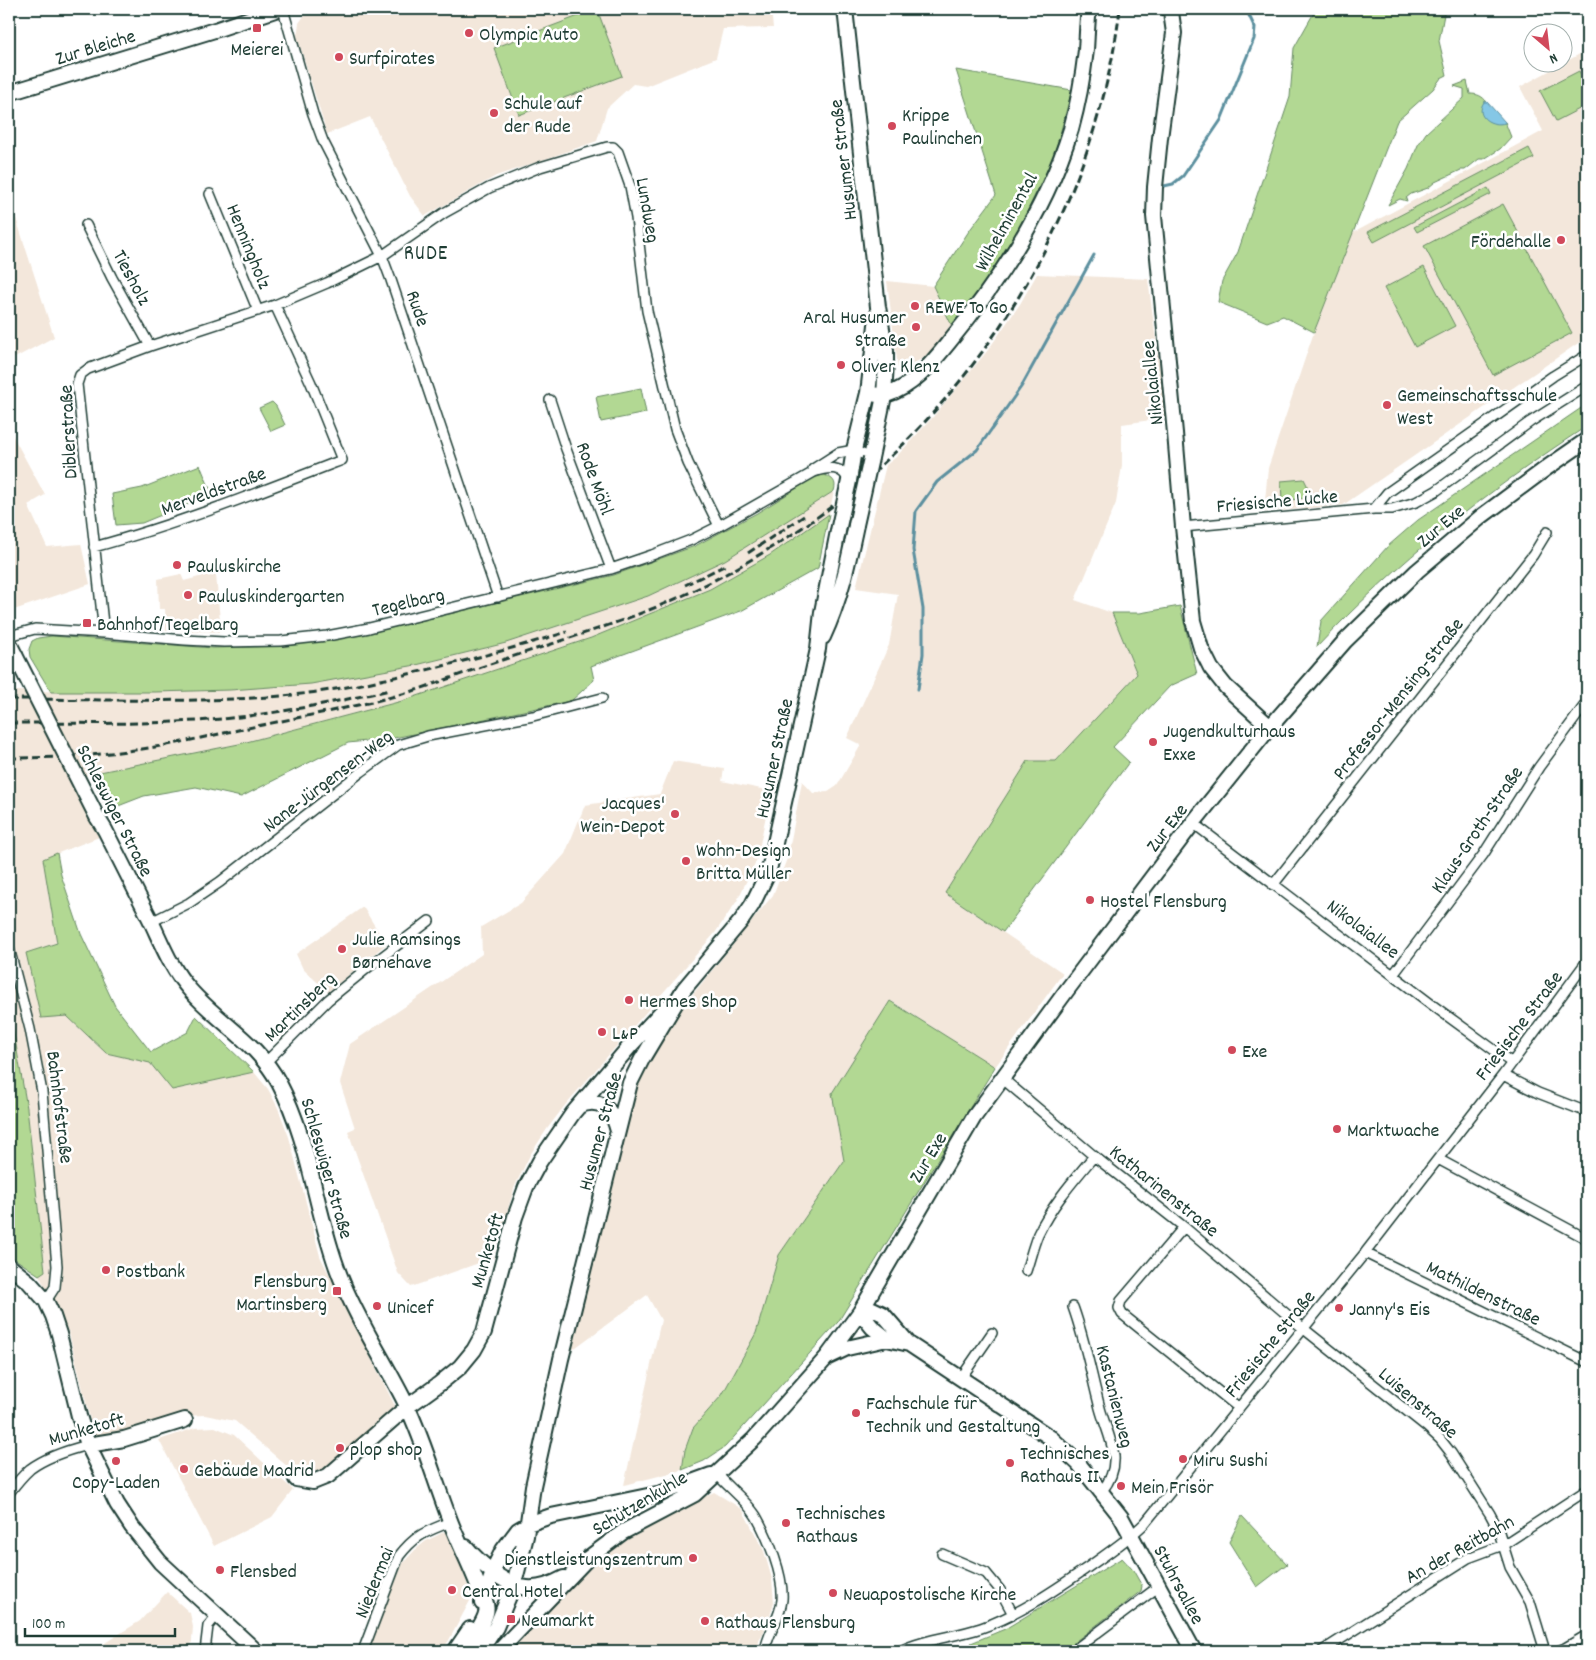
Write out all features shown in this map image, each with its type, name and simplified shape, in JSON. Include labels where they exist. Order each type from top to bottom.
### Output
[{"type":"main road","name":"Zur Bleiche","points":[[9,93],[278,9]]},
{"type":"main road","name":"Husumer Straße","points":[[818,649],[834,615],[847,568],[884,396],[886,351],[878,306],[845,9]]},
{"type":"main road","name":"Wilhelminental","points":[[884,396],[902,388],[918,376],[939,354],[1001,272],[1028,228],[1047,190],[1071,128],[1080,88],[1090,9]]},
{"type":"main road","name":"Nikolaiallee","points":[[1168,9],[1171,12],[1174,33],[1160,138],[1154,216],[1193,622],[1201,648],[1212,668],[1226,687],[1270,727]]},
{"type":"main road","name":"Husumer Straße","points":[[480,1651],[496,1627],[514,1584],[561,1359],[630,1083],[642,1059],[684,989],[741,921],[752,905],[769,870],[818,649],[822,612],[854,450],[868,393],[878,306]]},
{"type":"main road","points":[[868,393],[884,396]]},
{"type":"main road","name":"Zur Exe","points":[[862,1309],[974,1117],[1193,823],[1270,727],[1345,641],[1417,571],[1482,516],[1587,440]]},
{"type":"main road","name":"Schleswiger Straße","points":[[12,649],[176,973],[190,990],[252,1046],[278,1080],[300,1129],[327,1239],[340,1278],[413,1420],[452,1527]]},
{"type":"main road","name":"Munketoft","points":[[296,1479],[313,1482],[328,1476],[407,1407],[453,1373],[474,1350],[484,1332],[515,1217],[526,1187],[540,1161],[579,1106],[630,1046],[684,989]]},
{"type":"main road","points":[[579,1106],[590,1103],[601,1105],[611,1112],[616,1120],[618,1131]]},
{"type":"main road","points":[[9,1266],[46,1301],[53,1316],[88,1445],[117,1504],[145,1545],[162,1564],[256,1651]]},
{"type":"main road","name":"Schützenkuhle","points":[[862,1309],[872,1327],[887,1339]]},
{"type":"main road","name":"Schützenkuhle","points":[[862,1309],[884,1314],[909,1344],[1051,1438],[1073,1457],[1121,1517],[1132,1535]]},
{"type":"main road","name":"Schützenkuhle","points":[[499,1651],[587,1559],[615,1537],[690,1497],[745,1449],[827,1357],[862,1309]]},
{"type":"main road","name":"Schützenkuhle","points":[[827,1357],[847,1348],[887,1339],[909,1344]]},
{"type":"main road","name":"Munketoft","points":[[88,1445],[124,1439],[185,1420]]},
{"type":"main road","name":"Schützenkuhle","points":[[528,1524],[550,1516],[662,1493],[717,1474]]},
{"type":"main road","points":[[455,1651],[478,1614],[493,1572],[507,1544],[518,1530],[528,1524]]},
{"type":"main road","points":[[452,1527],[481,1563],[514,1584],[525,1588],[535,1588],[557,1582],[570,1575]]},
{"type":"main road","points":[[452,1527],[480,1590],[485,1597],[487,1613],[470,1644],[470,1648],[473,1651]]},
{"type":"main road","name":"Stuhrsallee","points":[[1132,1535],[1158,1587],[1194,1651]]},
{"type":"street","name":"Rude","points":[[283,9],[313,114],[323,141],[382,256],[404,315],[498,597]]},
{"type":"street","name":"Lundweg","points":[[382,256],[444,212],[489,188],[540,167],[607,147],[613,147],[618,152],[630,186],[636,218],[647,311],[675,429],[688,463],[719,526]]},
{"type":"street","name":"Henningholz","points":[[210,194],[258,311]]},
{"type":"street","name":"Tiesholz","points":[[86,225],[112,278],[150,346]]},
{"type":"street","name":"Diblerstraße","points":[[104,633],[77,384],[80,375],[88,369],[150,346],[275,305],[327,283],[382,256]]},
{"type":"street","name":"Merveldstraße","points":[[94,547],[201,514],[342,460],[311,382],[275,305]]},
{"type":"street","points":[[1374,509],[1387,493],[1553,376],[1587,355]]},
{"type":"street","name":"Friesische Lücke","points":[[1183,527],[1374,509],[1392,509],[1416,502],[1436,491],[1530,422],[1587,386]]},
{"type":"street","name":"Rode Möhl","points":[[550,400],[566,449],[611,568]]},
{"type":"street","name":"Tegelbarg","points":[[793,484],[838,453],[854,450]]},
{"type":"street","points":[[854,450],[872,458]]},
{"type":"street","name":"Tegelbarg","points":[[9,636],[35,630],[224,642],[281,641],[327,636],[369,628],[611,568],[676,546],[719,526],[824,468],[841,470],[849,481]]},
{"type":"street","name":"Professor-Mensing-Straße","points":[[1273,884],[1533,555],[1547,532]]},
{"type":"street","name":"Nane-Jürgensen-Weg","points":[[151,922],[189,903],[220,882],[398,745],[428,736],[540,714],[602,698]]},
{"type":"street","name":"Klaus-Groth-Straße","points":[[1393,975],[1483,856],[1540,767],[1587,702]]},
{"type":"street","name":"Nikolaiallee","points":[[1193,823],[1512,1064]]},
{"type":"street","name":"Martinsberg","points":[[266,1062],[328,1000],[429,921]]},
{"type":"street","name":"Bahnhofstraße","points":[[9,948],[30,1029],[42,1092],[57,1266],[54,1287],[46,1301]]},
{"type":"street","name":"Friesische Straße","points":[[900,1651],[919,1644],[982,1628],[1013,1614],[1064,1584],[1132,1535],[1150,1516],[1366,1253],[1512,1064],[1587,961]]},
{"type":"street","points":[[1503,1075],[1538,1093],[1587,1112]]},
{"type":"street","name":"Katharinenstraße","points":[[1002,1079],[1094,1156],[1184,1227],[1304,1329]]},
{"type":"street","points":[[1026,1271],[1037,1236],[1050,1212],[1094,1156]]},
{"type":"street","points":[[1438,1159],[1587,1239]]},
{"type":"street","points":[[1184,1227],[1121,1301],[1119,1308],[1122,1314],[1239,1408]]},
{"type":"street","name":"Mathildenstraße","points":[[1366,1253],[1587,1362]]},
{"type":"street","name":"Kastanienweg","points":[[1073,1307],[1083,1335],[1114,1456],[1113,1469],[1108,1483],[1102,1492]]},
{"type":"street","name":"Luisenstraße","points":[[1304,1329],[1440,1439],[1498,1529],[1510,1567],[1530,1602],[1545,1651]]},
{"type":"street","points":[[961,1378],[992,1333]]},
{"type":"street","name":"Munketoft","points":[[9,1493],[31,1468],[74,1448],[88,1445]]},
{"type":"street","points":[[717,1474],[755,1516],[777,1565],[782,1585],[782,1601],[779,1616],[765,1651]]},
{"type":"street","name":"An der Reitbahn","points":[[1322,1651],[1468,1558],[1503,1545],[1587,1490]]},
{"type":"street","name":"Niedermai","points":[[363,1651],[399,1556],[407,1545],[419,1535],[452,1527]]},
{"type":"street","points":[[942,1554],[986,1573],[1000,1590],[1013,1614]]},
{"type":"street","points":[[1073,1651],[1158,1587]]},
{"type":"street","points":[[205,1651],[208,1626],[217,1615]]},
{"type":"street","points":[[1558,1651],[1587,1635]]},
{"type":"shaded area","points":[[309,9],[771,9],[773,28],[723,29],[716,58],[646,86],[633,84],[607,108],[597,141],[496,176],[425,216],[410,196],[370,117],[327,134],[297,36],[299,23]]},
{"type":"shaded area","points":[[1587,50],[1587,337],[1343,505],[1264,512],[1268,468],[1314,332],[1353,233],[1543,131],[1520,87],[1547,72],[1574,72],[1574,57]]},
{"type":"shaded area","points":[[9,196],[54,337],[9,361]]},
{"type":"shaded area","points":[[1037,274],[1148,279],[1166,418],[1122,424],[1122,466],[1116,503],[1075,600],[1112,613],[1137,674],[1056,761],[945,893],[1063,973],[995,1067],[891,1001],[832,1093],[844,1161],[779,1255],[756,1333],[722,1395],[693,1428],[685,1450],[682,1470],[624,1485],[661,1320],[647,1295],[572,1350],[611,1184],[639,1081],[665,1029],[773,895],[788,856],[802,781],[813,793],[828,792],[837,786],[861,745],[847,738],[889,645],[898,594],[856,588],[886,465],[896,457],[933,417],[988,350],[1020,304]]},
{"type":"shaded area","points":[[887,281],[933,286],[952,326],[930,353],[906,369],[898,368]]},
{"type":"shaded area","points":[[9,429],[45,495],[28,505],[47,547],[81,544],[90,584],[11,611],[9,607]]},
{"type":"shaded area","points":[[834,491],[829,514],[770,555],[710,589],[591,638],[402,701],[239,744],[90,774],[71,781],[99,837],[43,859],[57,943],[26,953],[41,1017],[67,1016],[106,1053],[150,1063],[172,1090],[254,1072],[268,1089],[278,1108],[289,1137],[320,1256],[396,1408],[321,1471],[303,1474],[289,1468],[235,1421],[205,1415],[184,1416],[95,1439],[69,1333],[39,1275],[45,1271],[27,1108],[9,1005],[9,691],[155,692],[230,690],[416,665],[506,643],[648,596],[725,560]]},
{"type":"shaded area","name":"Pauluskindergarten","points":[[214,573],[216,575],[221,632],[166,630],[165,609],[159,609],[158,579],[181,574],[184,581]]},
{"type":"shaded area","points":[[673,761],[724,769],[722,781],[771,791],[757,859],[737,901],[715,933],[566,1104],[547,1129],[530,1155],[515,1186],[493,1258],[411,1287],[398,1273],[348,1131],[355,1128],[340,1083],[350,1044],[482,954],[481,927],[521,903],[565,854],[585,805],[660,794]]},
{"type":"shaded area","name":"Julie Ramsings Børnehave","points":[[363,907],[386,944],[328,992],[303,969],[296,954]]},
{"type":"shaded area","points":[[215,1427],[234,1435],[293,1490],[272,1517],[214,1546],[159,1440],[195,1428]]},
{"type":"shaded area","points":[[714,1492],[742,1509],[764,1551],[772,1579],[774,1602],[768,1623],[759,1641],[758,1651],[508,1651],[566,1588],[619,1542],[659,1518]]},
{"type":"shaded area","points":[[448,1530],[472,1597],[448,1642],[441,1651],[367,1651],[403,1563],[426,1541]]},
{"type":"shaded area","points":[[167,1592],[190,1613],[193,1627],[191,1651],[92,1651],[140,1621]]},
{"type":"green space","points":[[597,9],[622,76],[519,115],[494,48]]},
{"type":"green space","points":[[1316,9],[1445,9],[1439,41],[1447,75],[1441,78],[1433,89],[1397,121],[1314,332],[1283,316],[1267,322],[1218,302],[1222,281],[1238,252],[1290,97],[1294,48]]},
{"type":"green space","points":[[956,70],[1072,90],[1054,156],[1021,224],[978,294],[952,326],[933,286],[969,231],[996,195]]},
{"type":"green space","points":[[1579,71],[1587,88],[1587,105],[1556,121],[1540,91]]},
{"type":"green space","points":[[1467,81],[1470,94],[1480,96],[1487,102],[1484,102],[1505,122],[1511,137],[1500,149],[1484,159],[1479,159],[1465,170],[1461,170],[1435,182],[1428,188],[1411,194],[1406,198],[1407,201],[1400,199],[1388,205],[1426,133],[1464,98],[1464,89],[1454,86]]},
{"type":"green space","points":[[1529,148],[1534,158],[1374,242],[1368,232]]},
{"type":"green space","points":[[1488,188],[1491,194],[1417,232],[1414,227]]},
{"type":"green space","points":[[1503,204],[1572,333],[1493,375],[1424,246]]},
{"type":"green space","points":[[1424,267],[1455,326],[1415,347],[1384,288]]},
{"type":"green space","points":[[641,388],[646,413],[601,422],[596,397]]},
{"type":"green space","points":[[272,402],[276,406],[285,425],[271,431],[259,408]]},
{"type":"green space","points":[[1587,404],[1587,426],[1515,475],[1445,528],[1379,585],[1317,647],[1321,621],[1388,546],[1418,520]]},
{"type":"green space","points":[[200,465],[212,494],[142,523],[116,525],[112,494],[142,488]]},
{"type":"green space","points":[[824,475],[834,481],[834,491],[725,560],[648,596],[506,643],[416,665],[311,684],[230,690],[51,692],[30,657],[29,649],[32,641],[52,636],[213,648],[284,646],[360,635],[614,575],[695,546],[757,513],[815,477]]},
{"type":"green space","points":[[1304,479],[1307,485],[1307,498],[1282,501],[1281,481]]},
{"type":"green space","points":[[829,514],[818,568],[741,611],[591,666],[594,680],[571,701],[394,738],[348,743],[241,797],[196,787],[144,796],[108,810],[90,774],[239,744],[402,701],[591,638],[710,589],[770,555]]},
{"type":"green space","points":[[1180,606],[1197,674],[1170,686],[1113,747],[1129,762],[1003,932],[945,893],[1028,761],[1056,761],[1137,674],[1112,613],[1140,613]]},
{"type":"green space","points":[[57,853],[61,875],[81,934],[115,1006],[151,1052],[188,1032],[196,1016],[254,1072],[172,1090],[150,1063],[106,1053],[67,1016],[41,1018],[26,953],[57,943],[43,859]]},
{"type":"green space","points":[[890,1001],[995,1067],[838,1322],[725,1447],[704,1461],[682,1470],[685,1450],[693,1428],[722,1395],[756,1333],[779,1255],[844,1161],[832,1093]]},
{"type":"green space","points":[[9,1005],[27,1108],[45,1271],[39,1275],[9,1255]]},
{"type":"green space","points":[[1242,1516],[1287,1564],[1257,1587],[1229,1542]]},
{"type":"green space","points":[[1122,1558],[1133,1570],[1142,1586],[1141,1591],[1063,1651],[976,1651],[971,1643],[1005,1629]]},
{"type":"water","points":[[1484,102],[1487,102],[1505,123],[1495,124],[1486,120],[1481,112]]},
{"type":"waterway","points":[[1164,186],[1173,184],[1183,176],[1221,120],[1254,39],[1255,28],[1246,9]]},
{"type":"waterway","points":[[918,689],[923,654],[923,609],[913,550],[916,511],[937,482],[977,450],[1021,387],[1094,255]]},
{"type":"railway","points":[[9,758],[82,756],[155,747],[372,702],[423,688],[592,631],[680,597],[739,567],[836,504],[899,449],[955,387],[1005,319],[1047,246],[1080,170],[1105,90],[1120,9]]},
{"type":"railway","points":[[748,553],[804,516]]},
{"type":"railway","points":[[685,585],[726,565]]},
{"type":"railway","points":[[9,699],[187,700],[258,698],[303,694],[424,671],[567,632]]},
{"type":"railway","points":[[9,723],[135,723],[210,720],[301,708],[390,690]]},
{"type":"place","name":"Meierei","points":[[257,28]]},
{"type":"place","name":"Olympic Auto","points":[[469,33]]},
{"type":"place","name":"Surfpirates","points":[[339,57]]},
{"type":"place","name":"Schule auf der Rude","points":[[494,113]]},
{"type":"place","name":"Krippe Paulinchen","points":[[892,126]]},
{"type":"place","name":"Fördehalle","points":[[1561,240]]},
{"type":"place","name":"REWE To Go","points":[[915,306]]},
{"type":"place","name":"Aral Husumer Straße","points":[[916,327]]},
{"type":"place","name":"Oliver Klenz","points":[[841,365]]},
{"type":"place","name":"Gemeinschaftsschule West","points":[[1387,405]]},
{"type":"place","name":"Pauluskirche","points":[[177,565]]},
{"type":"place","name":"Pauluskindergarten","points":[[188,595]]},
{"type":"place","name":"Bahnhof/Tegelbarg","points":[[87,623]]},
{"type":"place","name":"Jugendkulturhaus Exxe","points":[[1153,742]]},
{"type":"place","name":"Jacques' Wein-Depot","points":[[675,814]]},
{"type":"place","name":"Wohn-Design Britta Müller","points":[[686,861]]},
{"type":"place","name":"Hostel Flensburg","points":[[1090,900]]},
{"type":"place","name":"Julie Ramsings Børnehave","points":[[342,949]]},
{"type":"place","name":"Hermes Shop","points":[[629,1000]]},
{"type":"place","name":"L&P","points":[[602,1032]]},
{"type":"place","name":"Exe","points":[[1232,1050]]},
{"type":"place","name":"Marktwache","points":[[1337,1129]]},
{"type":"place","name":"Postbank","points":[[106,1270]]},
{"type":"place","name":"Flensburg Martinsberg","points":[[337,1291]]},
{"type":"place","name":"Unicef","points":[[377,1306]]},
{"type":"place","name":"Janny's Eis","points":[[1339,1308]]},
{"type":"place","name":"Fachschule für Technik und Gestaltung","points":[[856,1413]]},
{"type":"place","name":"plop shop","points":[[340,1448]]},
{"type":"place","name":"Miru Sushi","points":[[1183,1459]]},
{"type":"place","name":"Copy-Laden","points":[[116,1461]]},
{"type":"place","name":"Technisches Rathaus II","points":[[1010,1463]]},
{"type":"place","name":"Gebäude Madrid","points":[[184,1469]]},
{"type":"place","name":"Mein Frisör","points":[[1121,1486]]},
{"type":"place","name":"Technisches Rathaus","points":[[786,1523]]},
{"type":"place","name":"Dienstleistungszentrum","points":[[693,1558]]},
{"type":"place","name":"Flensbed","points":[[220,1570]]},
{"type":"place","name":"Central Hotel","points":[[452,1590]]},
{"type":"place","name":"Neuapostolische Kirche","points":[[833,1593]]},
{"type":"place","name":"Neumarkt","points":[[511,1619]]},
{"type":"place","name":"Rathaus Flensburg","points":[[705,1621]]},
{"type":"district","name":"RUDE","points":[[426,252]]}]
